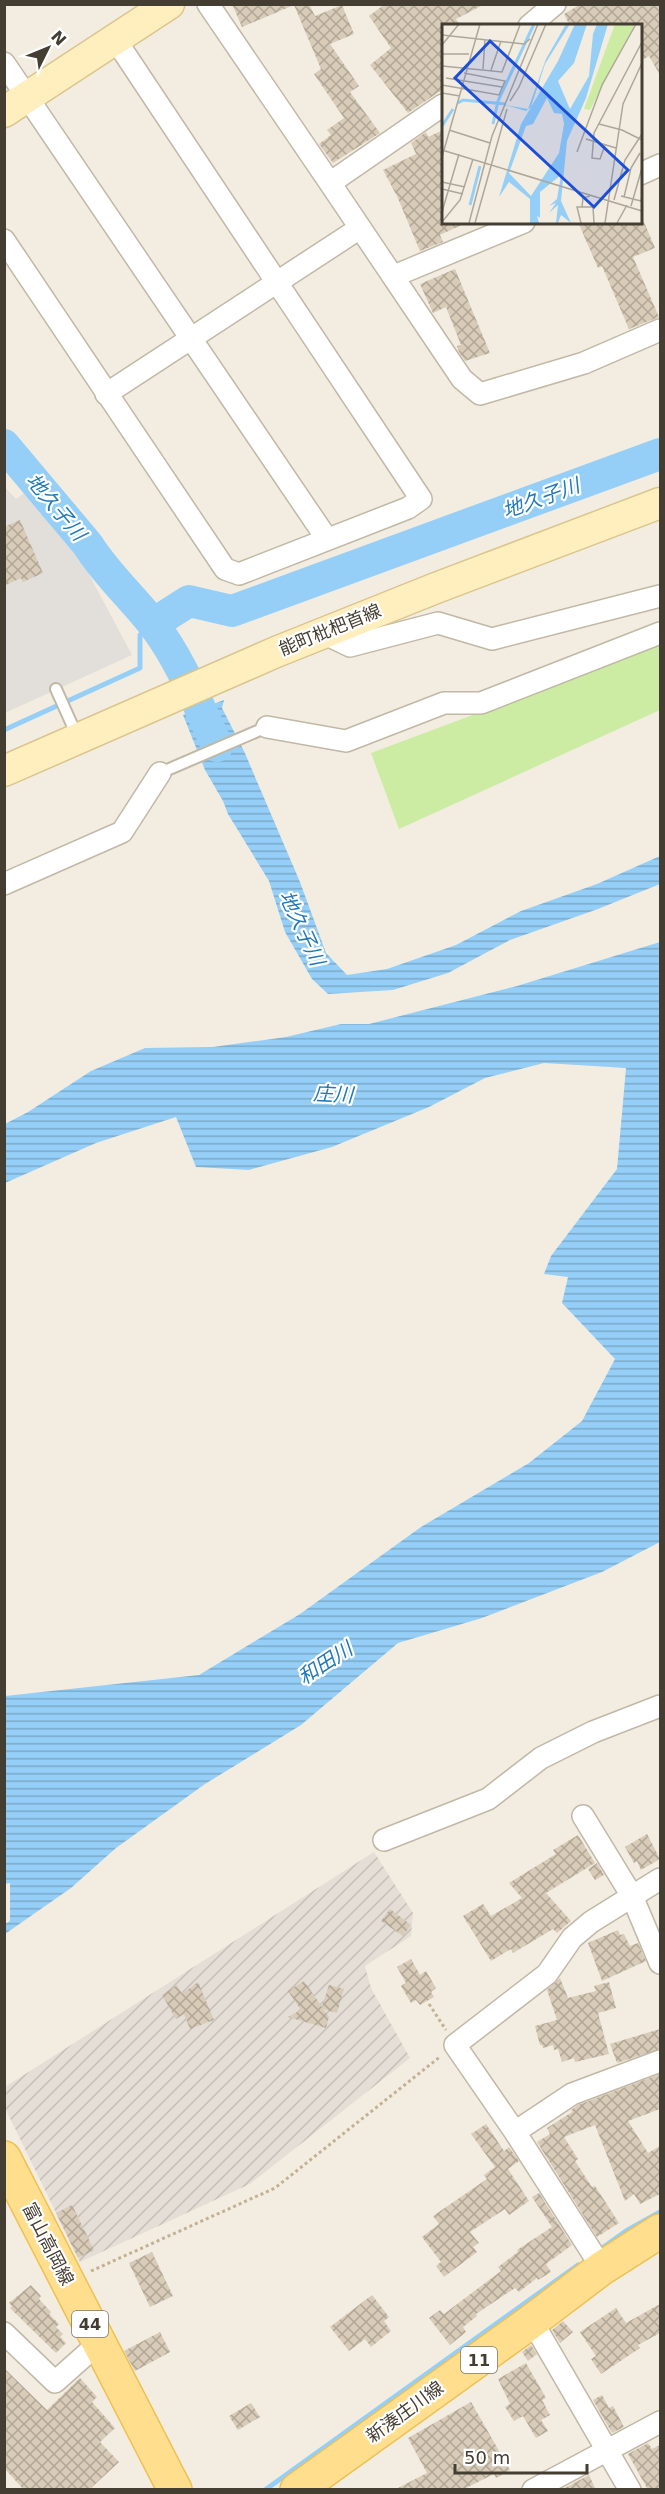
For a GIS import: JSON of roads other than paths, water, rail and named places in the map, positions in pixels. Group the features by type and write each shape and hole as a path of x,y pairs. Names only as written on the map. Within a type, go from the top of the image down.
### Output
{"main road":[{"path":"16,104 169,4"},
{"name":"能町枇杷首線","path":"4,771 75,732 131,716 322,633 660,503"},
{"name":"富山高岡線","path":"4,2158 175,2490"},
{"name":"新湊庄川線","path":"297,2490 602,2268 660,2231"}],"street":[{"path":"208,4 462,379 480,394 584,363 660,330"},
{"path":"531,24 555,4"},
{"path":"4,240 225,569 239,574 408,508 421,499 115,39"},
{"path":"4,63 16,104 191,337 327,539"},
{"path":"330,183 442,106"},
{"path":"641,173 660,165"},
{"path":"394,276 519,224"},
{"path":"106,394 360,228"},
{"path":"322,633 350,646 438,623 492,639 660,596"},
{"path":"267,728 346,741 444,703 481,703 660,633"},
{"path":"4,884 122,832 160,773"},
{"path":"384,1840 488,1799 541,1758 593,1732 660,1706"},
{"path":"583,1816 632,1896 660,1963"},
{"path":"602,2268 515,2132 455,2045 546,1974 572,1938 591,1922 660,1879"},
{"path":"515,2132 572,2094 660,2061"},
{"path":"532,2321 630,2490"},
{"path":"4,2333 56,2382 100,2342"},
{"path":"533,2490 660,2422"}],"lane":[{"path":"56,689 75,732"},
{"path":"160,773 267,728"}],"water":[{"path":"224,700 222,708 244,751 300,882 326,953 347,975 387,969 456,945 521,911 597,884 660,856 660,884 510,940 448,973 393,990 328,994 312,979 285,932 269,881 228,814 205,770 183,715"},
{"path":"660,942 660,1542 602,1572 482,1618 398,1643 301,1725 205,1784 116,1848 71,1888 5,1934 5,1924 10,1921 10,1883 4,1884 5,1696 199,1675 300,1614 421,1527 529,1463 582,1421 615,1359 562,1303 568,1277 544,1274 551,1256 617,1169 626,1068 544,1063 485,1078 429,1107 332,1147 249,1170 196,1167 176,1117 96,1143 5,1183 5,1124 28,1112 91,1071 145,1048 213,1047 286,1037 341,1024 369,1024 517,986"}],"waterway":[{"name":"地久子川","path":"4,445 163,638 188,683 217,746"},
{"name":"地久子川","path":"153,624 189,601 232,611 660,454"},
{"path":"4,730 140,668 140,635 153,624"},
{"path":"598,2251 626,2231 660,2212"},
{"path":"265,2490 578,2265"}],"water label":[{"name":"庄川","path":"333,1094"},
{"name":"和田川","path":"325,1663"}]}
